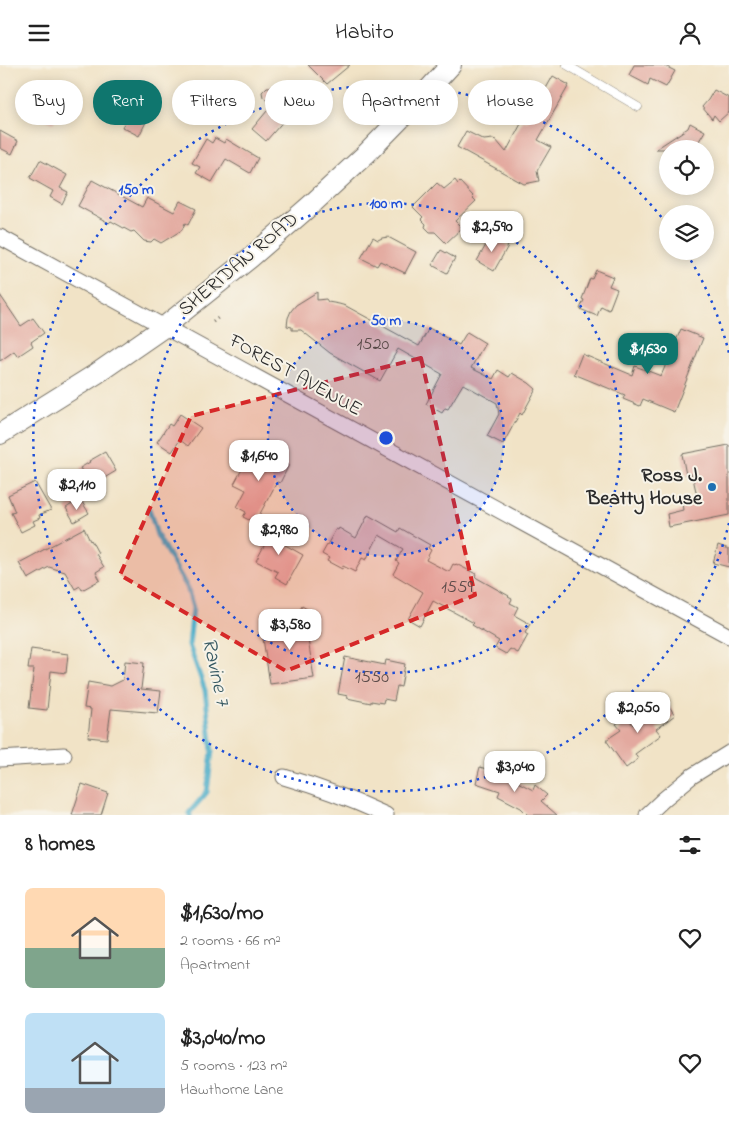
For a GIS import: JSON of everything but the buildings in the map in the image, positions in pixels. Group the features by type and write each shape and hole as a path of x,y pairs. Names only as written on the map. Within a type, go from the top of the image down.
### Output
{"street":[{"name":"SHERIDAN ROAD","path":"0,434 96,374 164,327 250,258 366,154 416,104 451,65"},
{"name":"FOREST AVENUE","path":"0,237 729,636"},
{"path":"647,815 692,776 729,753"},
{"path":"0,759 64,755"},
{"path":"284,777 365,805 386,815"}],"lane":[{"path":"567,65 638,107"}],"path":[{"path":"213,322 218,318"}],"highlighted area":[{"path":"421,358 475,595 286,671 120,575 191,416"}],"waterway":[{"name":"Ravine 7","path":"149,509 157,535 187,587 193,608 189,645 205,690 212,751 207,792 189,813 190,815"}],"place":[{"name":"Ross J. Beatty House","path":"712,487"}]}
